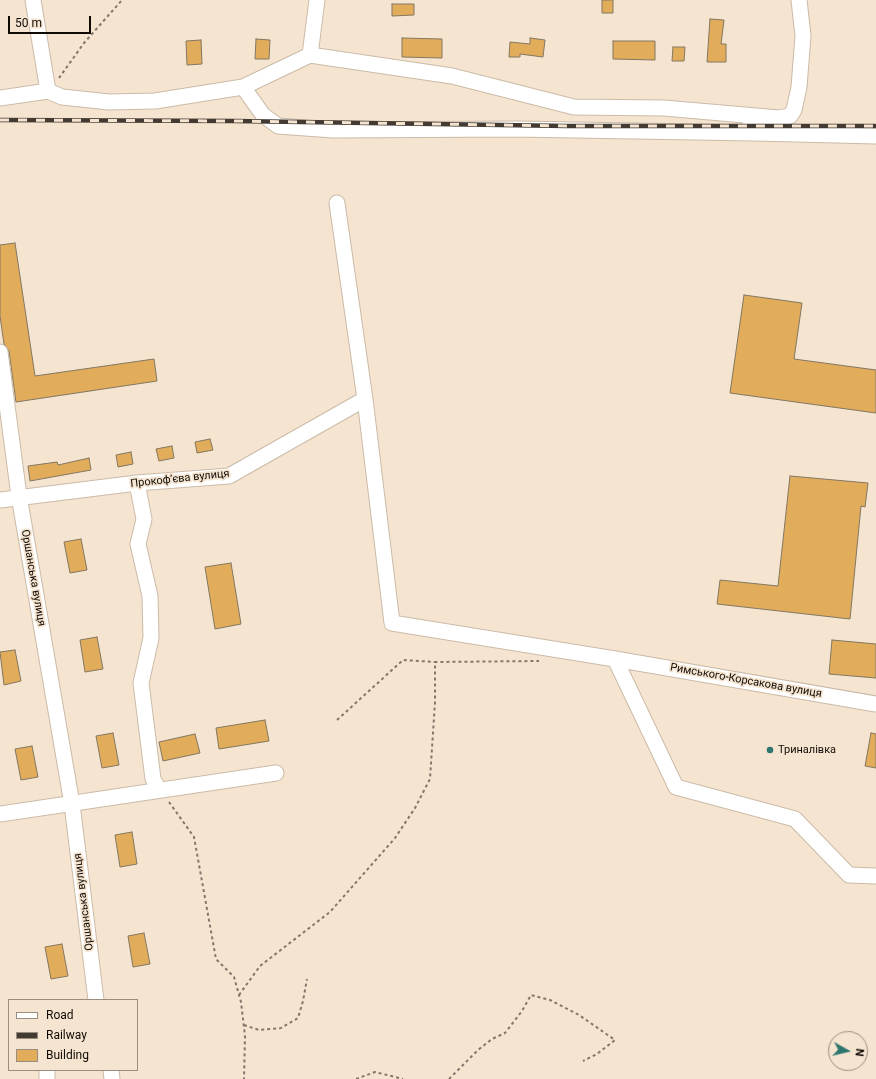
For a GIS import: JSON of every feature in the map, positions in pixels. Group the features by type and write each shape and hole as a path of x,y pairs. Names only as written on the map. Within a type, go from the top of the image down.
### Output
{"street":[{"path":"33,0 48,91"},
{"path":"310,55 317,0"},
{"path":"0,98 48,91 62,97 109,102 155,101 243,87 310,55 452,76 574,107 664,108 779,118 790,116 794,110 799,87 803,36 799,0"},
{"path":"243,87 263,115 278,126 333,130 516,129 876,136"},
{"path":"746,116 754,133"},
{"path":"337,203 365,399"},
{"name":"Оршанська вулиця","path":"0,352 19,496 72,804 96,999"},
{"name":"Прокоф’єва вулиця","path":"0,500 19,496 137,483 229,476 365,399"},
{"name":"Римського-Корсакова вулиця","path":"365,399 392,623 615,659 876,704"},
{"path":"137,483 144,519 138,544 150,596 151,638 141,683 154,779 159,790"},
{"path":"615,659 676,788 795,819 849,875 876,876"},
{"path":"0,814 276,773"}],"path":[{"path":"48,91 84,42 122,0"},
{"path":"337,720 403,660 435,662 546,660"},
{"path":"239,995 260,966 330,912 395,838 415,808 430,779 435,702 435,662"},
{"path":"159,790 174,808 194,837 216,959 234,976 239,995 244,1025 244,1079"},
{"path":"244,1025 259,1030 281,1028 298,1018 307,979"},
{"path":"449,1079 478,1050 505,1033 522,1012 531,995 556,1003 579,1015 615,1040 597,1054 583,1061"},
{"path":"356,1079 376,1072 403,1079"}],"building":[{"path":"602,0 613,0 613,13 602,13"},
{"path":"392,4 414,4 414,15 392,16"},
{"path":"710,19 724,20 721,44 726,44 726,62 707,62"},
{"path":"402,38 442,39 442,58 402,57"},
{"path":"530,38 545,40 543,57 520,54 520,57 509,57 510,42 530,44"},
{"path":"256,39 270,40 269,59 255,59"},
{"path":"201,40 202,64 187,65 186,41"},
{"path":"613,41 655,41 655,60 613,59"},
{"path":"673,47 685,47 684,61 672,61"},
{"path":"15,243 35,376 154,359 157,381 16,402 9,351 4,344 0,316 0,245"},
{"path":"744,295 802,303 794,359 876,370 876,413 730,393"},
{"path":"210,439 213,450 197,453 195,442"},
{"path":"172,446 174,458 159,461 156,449"},
{"path":"131,452 133,464 118,467 116,455"},
{"path":"89,458 91,470 30,481 28,466 57,462 58,465"},
{"path":"790,476 868,483 865,507 861,506 850,619 717,604 720,580 778,586"},
{"path":"81,539 87,570 70,573 64,542"},
{"path":"231,563 241,624 215,629 205,567"},
{"path":"97,637 103,669 85,672 80,640"},
{"path":"832,640 876,644 876,678 829,674"},
{"path":"15,650 21,681 4,685 0,652"},
{"path":"265,720 269,741 219,749 216,728"},
{"path":"113,733 119,765 102,768 96,736"},
{"path":"871,733 876,734 876,768 865,766"},
{"path":"195,734 200,753 163,761 159,742"},
{"path":"32,746 38,777 21,780 15,749"},
{"path":"132,832 137,864 120,867 115,835"},
{"path":"144,933 150,964 133,967 128,936"},
{"path":"62,944 68,976 51,979 45,947"}],"railway":[{"path":"0,120 235,121 567,126 876,126"}],"place":[{"name":"Триналівка","path":"770,750"}]}
